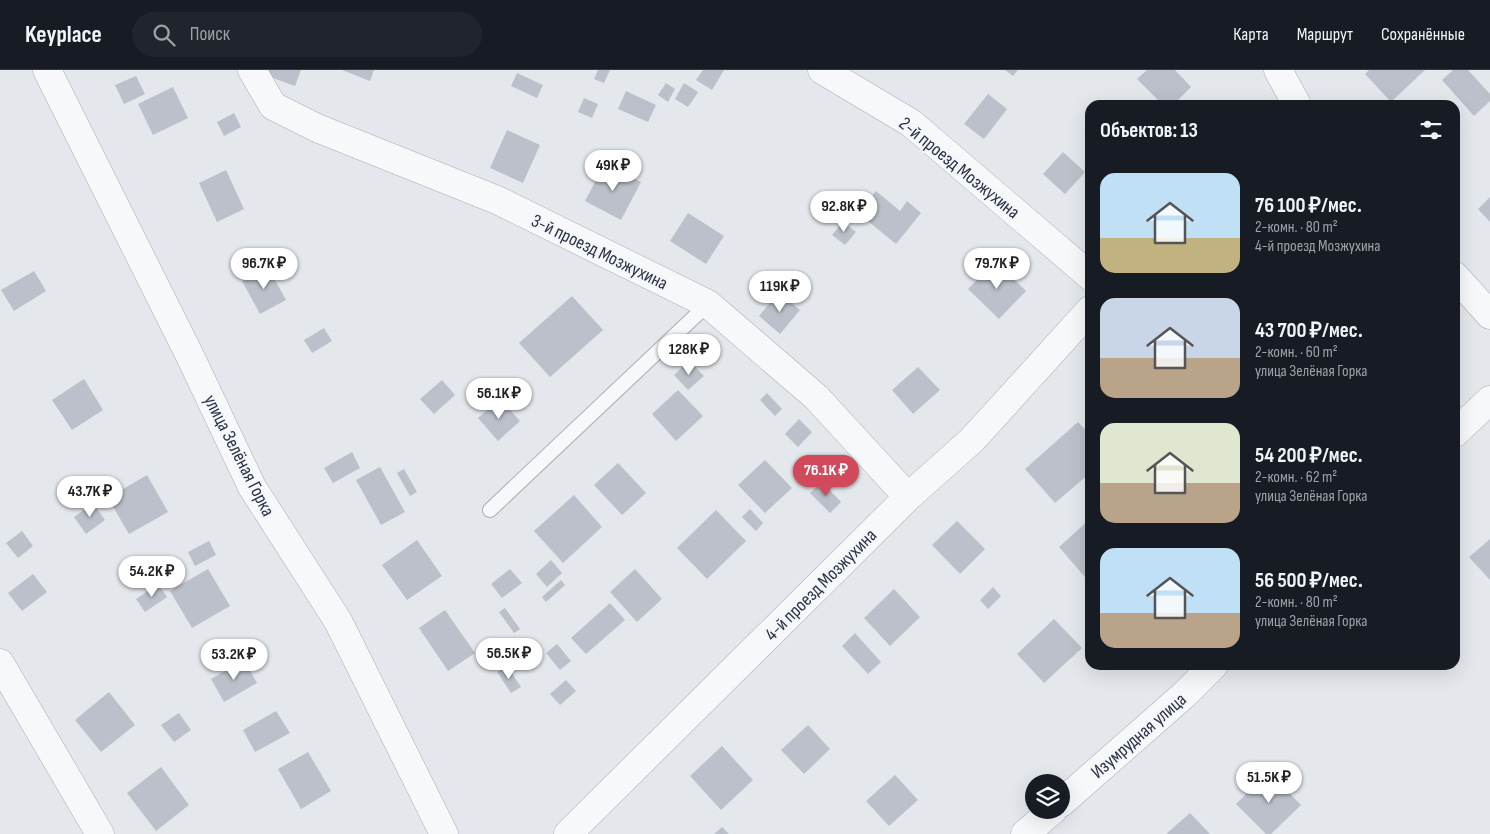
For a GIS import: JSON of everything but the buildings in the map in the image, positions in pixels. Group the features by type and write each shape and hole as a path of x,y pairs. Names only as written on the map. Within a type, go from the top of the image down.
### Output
{"street":[{"name":"улица Зелёная Горка","path":"47,70 190,356 252,487 338,621 444,834"},
{"name":"3-й проезд Мозжухина","path":"252,70 273,106 317,128 496,200 708,304 816,398 908,498"},
{"name":"2-й проезд Мозжухина","path":"822,70 911,123 1085,272"},
{"path":"1278,70 1294,100"},
{"path":"1460,282 1490,315"},
{"name":"4-й проезд Мозжухина","path":"568,834 908,498 972,440 1085,316"},
{"path":"1460,428 1490,400"},
{"path":"0,663 100,834"},
{"name":"Изумрудная улица","path":"1070,794 1185,694 1209,670"},
{"path":"1025,834 1042,819"}],"lane":[{"path":"490,510 708,304"}]}
